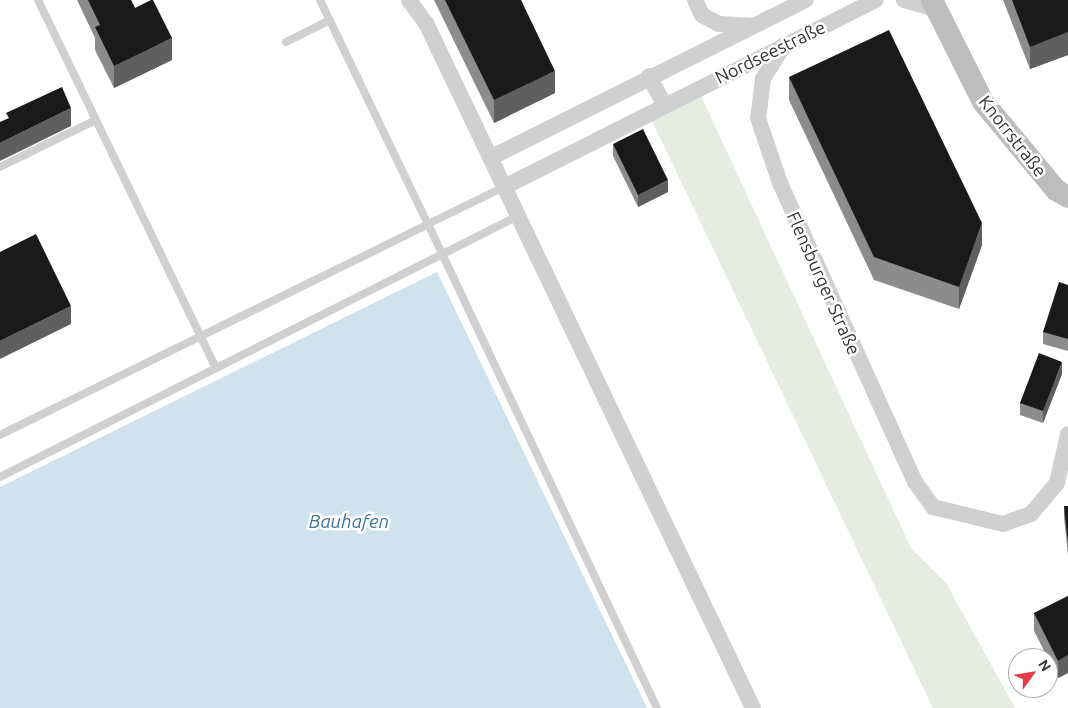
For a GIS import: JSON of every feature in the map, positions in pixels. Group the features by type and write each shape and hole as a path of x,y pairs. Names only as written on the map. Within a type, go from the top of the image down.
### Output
{"main road":[{"name":"Knorrstraße","path":"934,4 982,102 1062,193"}],"street":[{"path":"409,0 426,23 753,708"},
{"path":"695,0 702,15 719,24 754,26"},
{"name":"Nordseestraße","path":"490,158 630,85 806,0"},
{"name":"Nordseestraße","path":"504,186 664,104 876,0"},
{"path":"904,0 934,4"},
{"name":"Flensburger Straße","path":"784,46 763,79 758,118 784,192 915,482 934,507 1003,524 1031,514 1057,482 1068,434"},
{"path":"649,76 664,104"}],"lane":[{"path":"38,0 216,368"},
{"path":"320,0 657,708"},
{"path":"414,0 426,23"},
{"path":"286,42 330,20"},
{"path":"0,167 96,120"},
{"path":"0,435 504,186"},
{"path":"0,476 518,216"}],"shaded area":[{"path":"701,96 911,548 946,583 1015,708 933,708 652,121"}],"water":[{"name":"Bauhafen","path":"437,272 647,708 0,708 0,487"}],"building":[{"path":"88,0 131,0 135,8 153,0 172,38 114,66 95,27 100,25"},
{"path":"445,0 521,0 555,71 494,100"},
{"path":"1012,0 1068,0 1068,32 1030,47"},
{"path":"889,30 982,223 959,287 874,257 789,77"},
{"path":"62,87 71,108 0,143 0,122 9,118 6,113"},
{"path":"643,129 668,180 638,195 613,144"},
{"path":"36,234 71,306 0,341 0,252"},
{"path":"1059,282 1068,285 1068,339 1043,332"},
{"path":"1039,353 1062,362 1043,411 1020,403"},
{"path":"1064,506 1068,506 1068,543"},
{"path":"1068,596 1068,655 1058,661 1058,648 1052,648 1034,613"}]}
